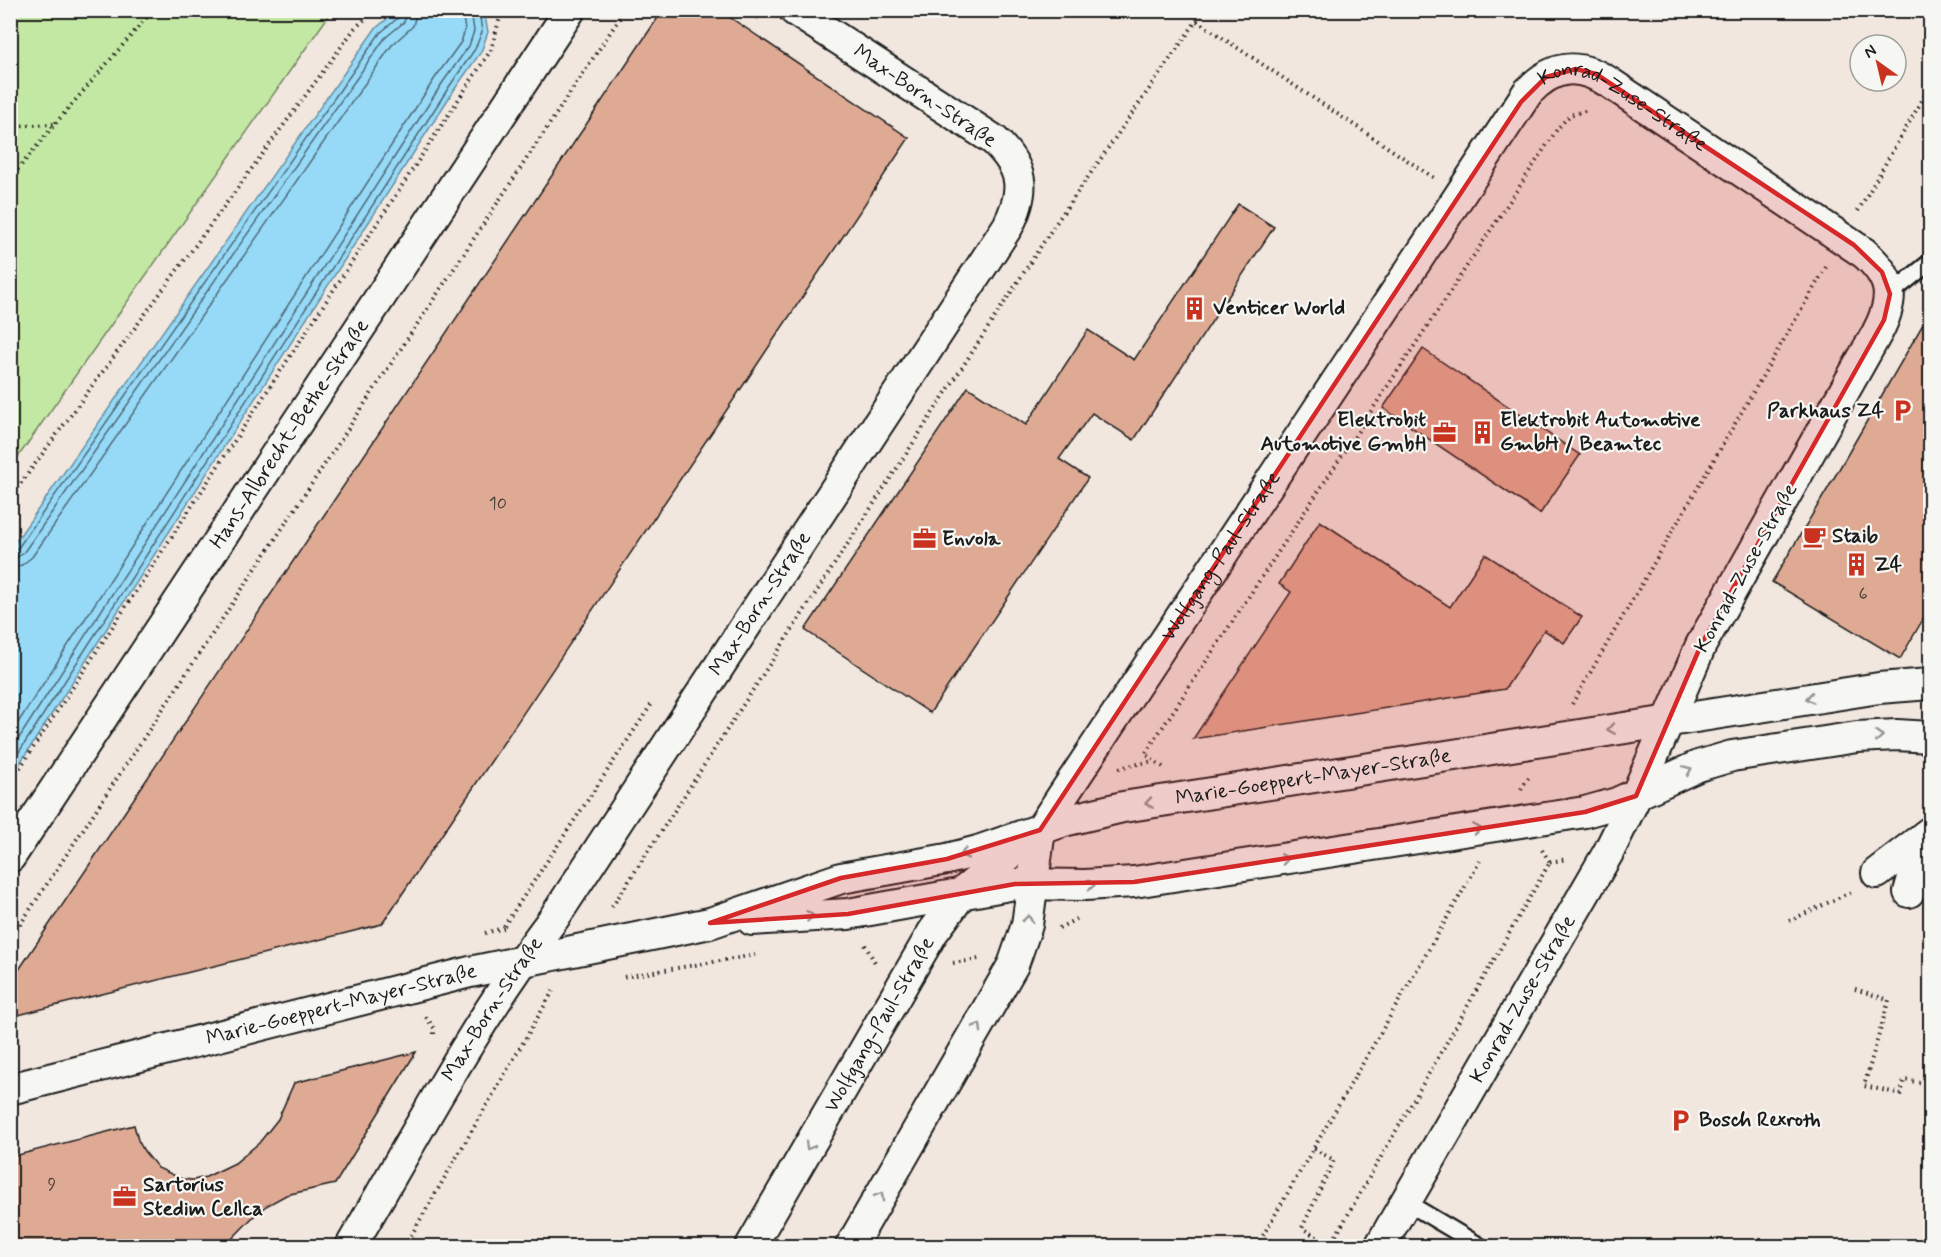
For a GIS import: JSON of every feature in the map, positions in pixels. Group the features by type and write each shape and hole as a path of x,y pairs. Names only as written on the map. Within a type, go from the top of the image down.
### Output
{"street":[{"name":"Hans-Albrecht-Bethe-Straße","path":"10,857 570,10"},
{"name":"Max-Born-Straße","path":"351,1246 487,1013 522,960 561,908 1002,235 1017,205 1020,185 1015,165 994,140 804,17"},
{"name":"Konrad-Zuse-Straße","path":"1380,1246 1608,853 1636,796 1712,625 1881,326 1890,294 1887,282 1875,262 1843,237 1610,83 1586,70 1555,72 1536,83 1521,102"},
{"name":"Wolfgang-Paul-Straße","path":"751,1246 938,924 963,892 1040,830 1521,102"},
{"name":"Marie-Goeppert-Mayer-Straße","path":"710,923 842,878 947,859 978,851 1075,818 1124,807 1879,688 1930,684"},
{"name":"Marie-Goeppert-Mayer-Straße","path":"10,1089 458,975 710,923 848,914 1015,884 1084,885 1134,882 1585,812 1636,796 1690,770 1732,756 1857,737 1897,735 1930,737"},
{"name":"Wolfgang-Paul-Straße","path":"851,1246 1007,978 1019,953 1027,925 1040,830"},
{"path":"1867,881 1928,834"},
{"path":"1909,892 1928,834"}],"lane":[{"path":"1890,294 1930,262"},
{"path":"1406,1202 1480,1246"}],"path":[{"path":"10,179 153,10"},
{"path":"10,498 355,28 375,10"},
{"path":"10,783 491,50 502,10"},
{"path":"10,940 625,10"},
{"path":"612,907 1054,226 1204,10"},
{"path":"1197,21 1460,194"},
{"path":"1843,237 1928,90"},
{"path":"1145,754 1558,128 1570,115 1592,110"},
{"path":"10,126 55,124"},
{"path":"1314,1149 1334,1160 1302,1228 1330,1246 1550,862"},
{"path":"1789,921 1867,881"},
{"path":"912,968 1019,953"},
{"path":"1855,989 1889,1000 1864,1086 1901,1094 1905,1080 1930,1084"},
{"path":"405,1246 553,991"}],"highlighted area":[{"path":"1576,69 1596,74 1854,245 1882,272 1890,294 1884,320 1701,645 1636,796 1585,812 1134,882 1015,884 848,914 710,923 841,878 947,859 1040,830 1521,102 1546,77"}],"green space":[{"path":"10,11 332,11 11,467"}],"water":[{"path":"398,10 484,11 488,32 481,52 454,90 11,777 11,548 375,29"}],"building":[{"path":"663,10 719,10 909,138 382,924 10,1017 10,983"},
{"path":"1238,204 1274,227 1134,440 1092,413 1059,459 1088,478 930,713 805,630 968,387 1026,425 1088,330 1134,360"},
{"path":"1930,312 1930,607 1900,659 1772,582"},
{"name":"Elektrobit Automotive GmbH / Beamtec","path":"1423,349 1580,455 1540,514 1383,408"},
{"path":"1320,521 1450,607 1485,554 1582,617 1564,643 1544,630 1505,689 1193,739 1291,592 1279,584"},
{"path":"416,1052 335,1184 286,1195 266,1206 225,1246 10,1246 10,1157 134,1125 144,1151 158,1168 182,1179 193,1180 206,1177 235,1163 259,1143 278,1119 294,1083"}],"place":[{"name":"Venticer World","path":"1195,308"},
{"name":"Parkhaus Z4","path":"1902,411"},
{"name":"Elektrobit Automotive GmbH","path":"1444,432"},
{"name":"Elektrobit Automotive GmbH / Beamtec","path":"1482,432"},
{"name":"Staib","path":"1814,536"},
{"name":"Envola","path":"924,539"},
{"name":"Z4","path":"1856,565"},
{"name":"Bosch Rexroth","path":"1681,1120"},
{"name":"Sartorius Stedim Cellca","path":"125,1197"}]}
